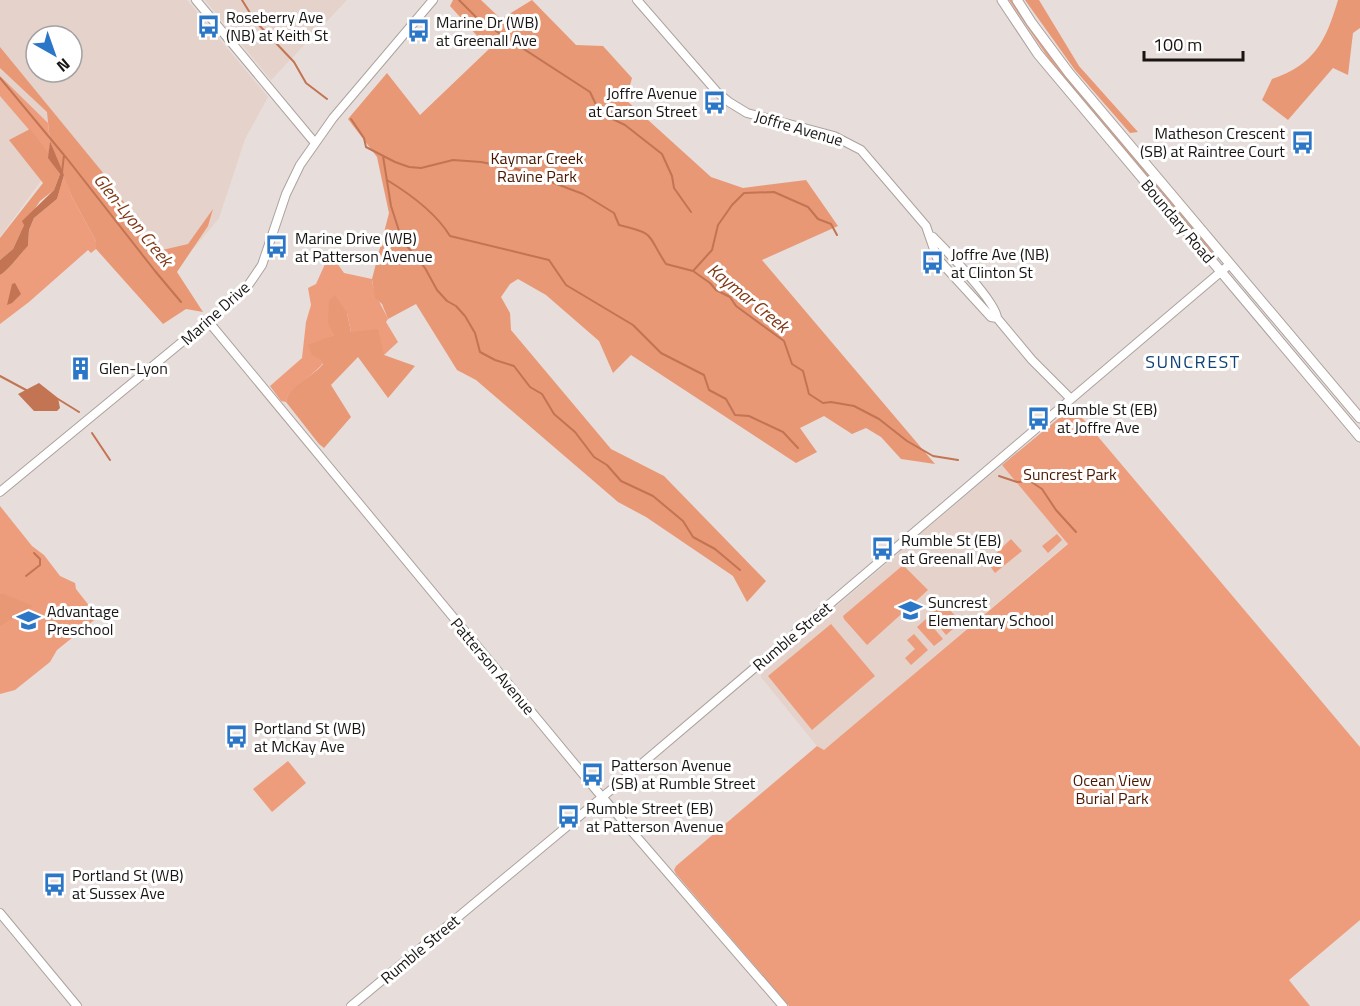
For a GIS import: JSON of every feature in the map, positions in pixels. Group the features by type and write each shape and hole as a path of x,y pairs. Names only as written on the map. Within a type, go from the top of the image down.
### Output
{"main road":[{"name":"Boundary Road","path":"1002,0 1038,54 1360,437"},
{"name":"Boundary Road","path":"1017,0 1069,73 1360,418"}],"street":[{"path":"196,0 315,143"},
{"name":"Marine Drive","path":"0,492 237,297 259,271 286,194 300,165 347,101 433,0"},
{"name":"Joffre Avenue","path":"637,0 717,92 729,102 752,115 834,136 861,150 926,226 931,235 937,258 980,306 991,317 997,318 1032,360 1071,399"},
{"name":"Rumble Street","path":"351,1006 602,797 1230,264"},
{"name":"Patterson Avenue","path":"208,321 602,797 783,1006"},
{"path":"0,913 77,1006"}],"shaded area":[{"path":"0,0 187,0 268,97 245,139 219,218 195,247 165,273 68,160 40,182 0,237"},
{"path":"205,0 347,0 271,80"},
{"path":"50,141 64,175 57,199 34,218 29,230 28,246 0,275 0,260 13,249 24,225 22,221 54,190 60,174 48,158"},
{"path":"15,283 21,294 7,305 12,284"},
{"path":"39,383 58,398 60,408 57,411 34,411 18,394"},
{"name":"Suncrest Elementary School","path":"1002,465 1068,543 824,750 817,746 761,677 761,670 897,555 900,549"}],"green space":[{"name":"Kaymar Creek Ravine Park","path":"453,0 481,0 501,19 532,0 576,45 603,46 632,78 626,100 711,177 743,188 806,180 838,226 762,260 935,464 901,459 881,437 866,428 852,434 824,416 800,428 817,452 796,463 631,355 613,373 599,341 546,295 518,279 510,284 501,297 510,313 511,330 611,449 664,476 766,581 747,602 733,576 646,517 618,502 476,380 457,370 416,304 388,319 382,304 375,298 372,279 389,213 377,157 348,119 387,73 420,115 489,49 450,6"},
{"path":"1009,0 1013,0 1219,256 1216,258 1055,68"},
{"path":"1025,0 1039,0 1079,66 1138,132 1130,133 1075,70"},
{"path":"1338,0 1360,0 1360,28 1353,33 1348,75 1333,68 1288,120 1262,100 1272,79 1298,67 1316,50 1329,28"},
{"path":"0,47 24,76 24,84 30,84 104,174 158,251 188,244 213,209 208,226 177,272 203,312 186,309 163,324 96,249 96,241 72,197 50,141 47,112 0,68"},
{"path":"0,76 48,123 49,153 0,96"},
{"path":"30,129 49,153 49,158 60,174 54,190 40,201 24,225 13,249 0,260 0,238 43,183 9,140"},
{"path":"64,175 72,197 96,241 96,249 91,253 88,250 29,302 0,324 0,275 28,246 29,230 34,218 57,199"},
{"path":"337,263 344,273 372,279 376,295 388,319 386,322 398,342 384,355 351,332 347,313 335,335 324,342 321,355 323,363 291,391 286,402 281,401 270,386 302,358 306,322 311,305 308,288 316,284 325,264"},
{"path":"335,295 347,313 351,332 378,329 384,355 415,366 388,398 358,357 331,385 351,417 324,448 286,402 291,391 323,364 321,360 312,355 308,345 334,335 328,323 329,300"},
{"name":"Ocean View Burial Park","path":"1070,409 1073,409 1084,420 1360,747 1360,920 1289,980 1310,1006 789,1006 674,870 817,746 824,750 1068,544 1002,465"},
{"path":"0,506 60,576 75,583 76,589 98,617 57,650 50,662 15,690 0,694"},
{"path":"1057,534 1062,540 1048,553 1042,546"},
{"path":"1011,539 1022,551 995,573 987,562"},
{"path":"902,566 928,590 867,645 843,616"},
{"path":"0,594 4,594 33,606 0,626"},
{"path":"941,605 946,611 949,609 961,622 946,635 930,615"},
{"path":"926,619 943,639 934,646 917,627"},
{"path":"831,624 875,676 812,730 768,676"},
{"path":"914,634 928,650 911,665 905,658 915,649 907,640"},
{"path":"288,761 306,783 272,812 253,789"}],"waterway":[{"name":"Kaymar Creek","path":"242,0 255,21 294,62 306,83 327,99"},
{"path":"459,0 479,20 590,92 600,113 625,125 662,154 672,176 674,188 691,212"},
{"name":"Glen-Lyon Creek","path":"0,78 64,155 62,172"},
{"name":"Kaymar Creek","path":"351,119 364,138 366,147 409,167 421,168 453,160 481,162 517,169 583,194 614,213 619,225 645,233 666,264 693,271 716,290 730,297 736,306 784,341 792,364 803,371 809,394 823,403 854,406 879,419 907,441 933,456 958,460"},
{"name":"Glen-Lyon Creek","path":"65,156 181,302"},
{"path":"383,156 391,206 402,240 425,268 437,290 465,316 475,333 480,352 514,366 530,387 542,394 554,414 575,432 594,457 607,465 621,481 653,496 683,521 693,537 715,549 740,570"},
{"path":"387,180 422,205 450,236 549,260 566,285 633,325 661,353 704,375 709,390 726,399 735,415 749,416 783,432 798,448"},
{"path":"693,271 712,250 718,225 744,193 774,192 808,207 818,219 831,224 837,235"},
{"name":"Glen-Lyon Creek","path":"0,376 26,390"},
{"name":"Glen-Lyon Creek","path":"58,399 79,412"},
{"name":"Glen-Lyon Creek","path":"92,433 110,460"},
{"name":"Kaymar Creek","path":"999,476 1017,482 1030,481 1042,489 1056,510 1076,532"},
{"path":"26,576 40,565 40,559 34,553"}],"place":[{"name":"Roseberry Ave (NB) at Keith St","path":"208,26"},
{"name":"Marine Dr (WB) at Greenall Ave","path":"418,31"},
{"name":"Joffre Avenue at Carson Street","path":"715,102"},
{"name":"Matheson Crescent (SB) at Raintree Court","path":"1303,142"},
{"name":"Marine Drive (WB) at Patterson Avenue","path":"277,247"},
{"name":"Joffre Ave (NB) at Clinton St","path":"933,263"},
{"name":"Glen-Lyon","path":"81,368"},
{"name":"Rumble St (EB) at Joffre Ave","path":"1039,418"},
{"name":"Rumble St (EB) at Greenall Ave","path":"883,549"},
{"name":"Suncrest Elementary School","path":"910,611"},
{"name":"Advantage Preschool","path":"29,620"},
{"name":"Portland St (WB) at McKay Ave","path":"236,737"},
{"name":"Patterson Avenue (SB) at Rumble Street","path":"593,774"},
{"name":"Rumble Street (EB) at Patterson Avenue","path":"568,817"},
{"name":"Portland St (WB) at Sussex Ave","path":"54,884"}],"district":[{"name":"SUNCREST","path":"1193,362"}],"park label":[{"name":"Suncrest Park","path":"1070,474"}]}
